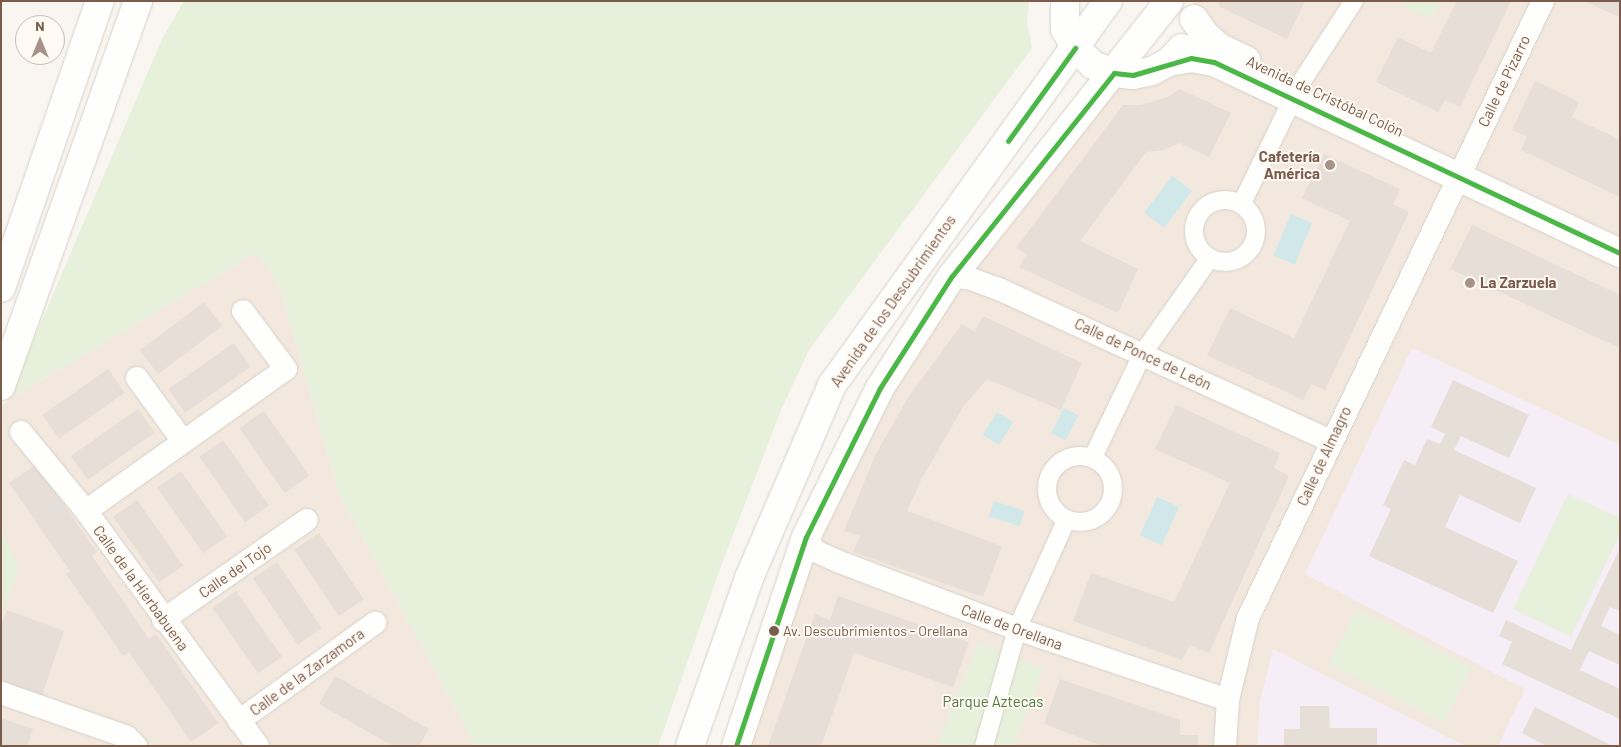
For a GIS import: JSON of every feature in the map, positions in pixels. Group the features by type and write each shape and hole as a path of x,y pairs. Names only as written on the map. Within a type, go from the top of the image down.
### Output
{"street":[{"path":"1,288 100,1"},
{"path":"1,386 138,1"},
{"path":"1064,1 1066,29 1075,48 1094,64 1114,74 1133,75 1152,71 1169,62 1189,36 1193,10"},
{"name":"Avenida de los Descubrimientos","path":"690,746 749,578 832,386 1108,1"},
{"path":"736,746 806,537 876,396 952,276 1114,74 1169,1"},
{"path":"1242,203 1297,92 1354,1"},
{"name":"Calle de Pizarro","path":"1462,169 1543,1"},
{"name":"Avenida de Cristóbal Colón","path":"1193,10 1205,35 1220,48 1297,92 1462,169 1620,233"},
{"name":"Avenida de Cristóbal Colón","path":"1169,62 1191,58 1214,62 1297,92"},
{"name":"Avenida de Cristóbal Colón","path":"1462,169 1620,253"},
{"name":"Calle de Almagro","path":"1226,746 1228,700 1248,618 1462,169"},
{"path":"1217,199 1242,203 1256,222 1253,247 1233,262 1209,259 1194,240 1197,214 1217,199"},
{"path":"1094,457 1142,353 1209,259"},
{"name":"Calle de Ponce de León","path":"952,276 971,279 1001,290 1331,441"},
{"path":"86,512 286,369 243,311"},
{"path":"137,378 183,442"},
{"name":"Calle de la Hierbabuena","path":"21,432 86,512 163,620 258,746"},
{"path":"1067,457 1094,457 1112,477 1112,502 1094,520 1066,521 1048,504 1047,476 1067,457"},
{"name":"Calle del Tojo","path":"163,620 306,520"},
{"path":"984,746 1017,629 1066,521"},
{"name":"Calle de Orellana","path":"806,537 815,551 837,561 1017,629 1228,700"},
{"name":"Calle de la Zarzamora","path":"238,721 375,623"},
{"path":"1,694 127,737 136,746"}],"shaded area":[{"path":"1193,1 1620,1 1620,746 736,746 871,404 1114,74 1133,75 1189,37 1194,19"},
{"path":"257,252 279,284 339,494 476,746 1,746 1,407 8,400"},
{"path":"1412,348 1620,445 1620,746 1498,746 1525,689 1305,574"},
{"path":"1273,649 1465,746 1257,746 1260,703"}],"green space":[{"path":"184,1 1029,1 1027,22 1032,48 809,350 781,410 721,566 658,746 476,746 339,494 279,284 257,252 8,400 162,39"},
{"path":"1403,1 1440,1 1432,19 1401,5"},
{"path":"1568,494 1620,518 1620,534 1571,637 1513,609"},
{"path":"1,527 19,570 1,614"},
{"path":"1357,609 1472,668 1444,723 1329,664"},
{"name":"Parque Aztecas","path":"978,643 1044,669 1014,746 937,746"}],"water":[{"path":"1172,176 1192,191 1164,228 1144,213"},
{"path":"1291,214 1312,223 1295,264 1273,255"},
{"path":"1064,408 1078,415 1066,440 1051,433"},
{"path":"997,412 1013,422 999,445 983,435"},
{"path":"1157,497 1179,507 1162,545 1140,535"},
{"path":"994,501 1024,511 1019,526 989,516"}],"building":[{"path":"1218,1 1305,1 1287,39 1220,7"},
{"path":"1457,1 1511,1 1460,107 1445,100 1438,112 1376,82 1398,37 1431,53"},
{"path":"1584,1 1620,1 1620,15 1619,17"},
{"path":"1535,81 1579,102 1572,117 1620,140 1620,197 1521,150 1527,137 1512,130"},
{"path":"1180,89 1231,113 1209,157 1179,143 1164,150 1146,152 1080,241 1138,269 1118,313 1019,267 1027,254 1016,248 1123,105 1141,105 1168,97"},
{"path":"1324,154 1400,189 1393,204 1409,212 1325,390 1311,384 1303,400 1207,355 1230,308 1294,338 1350,221 1302,198"},
{"path":"1472,225 1620,295 1620,348 1450,269"},
{"path":"204,302 222,326 158,374 140,350"},
{"path":"983,316 1082,363 1061,410 987,379 963,407 922,478 907,511 1002,546 983,597 853,552 860,536 844,531 876,454 907,399 962,324 975,332"},
{"path":"234,343 251,367 185,413 168,389"},
{"path":"108,369 125,393 59,439 42,415"},
{"path":"1453,380 1529,415 1509,458 1461,436 1454,450 1536,488 1520,523 1460,495 1445,527 1518,561 1493,613 1369,556 1391,509 1383,505 1404,460 1415,465 1427,439 1440,444 1445,434 1431,427"},
{"path":"1176,405 1280,453 1274,468 1289,476 1209,653 1190,645 1182,660 1073,621 1091,573 1174,602 1230,483 1155,449"},
{"path":"138,409 155,433 87,480 71,456"},
{"path":"264,411 309,476 285,493 239,428"},
{"path":"223,440 269,506 245,522 199,457"},
{"path":"36,465 97,552 92,556 149,639 156,634 218,723 191,742 129,652 123,656 66,574 70,571 9,483"},
{"path":"181,471 227,537 203,553 157,488"},
{"path":"137,500 183,566 159,582 113,517"},
{"path":"319,533 364,599 339,616 294,550"},
{"path":"1620,548 1620,611 1610,607 1601,626 1620,635 1620,665 1589,651 1580,670 1620,689 1620,719 1502,664 1512,642 1499,636 1506,620 1571,650"},
{"path":"277,562 322,628 298,645 253,578"},
{"path":"236,591 282,657 258,673 212,608"},
{"path":"838,596 969,642 953,687 854,653 821,746 768,746 815,614 830,620"},
{"path":"7,610 64,631 42,695 1,680 1,624"},
{"path":"335,676 429,729 419,746 393,746 319,704"},
{"path":"1060,679 1180,720 1180,735 1198,735 1198,746 1102,746 1044,724"},
{"path":"1300,706 1329,706 1330,728 1377,728 1377,746 1284,746 1284,729 1300,729"},
{"path":"1535,707 1613,746 1546,746 1522,733"},
{"path":"1,718 33,729 27,746 1,746"}],"transit line":[{"path":"1008,141 1075,48"},
{"path":"736,746 806,537 880,388 952,276 1114,73 1133,75 1191,58 1214,62 1620,253"}],"place":[{"name":"Cafetería América","path":"1330,165"},
{"name":"La Zarzuela","path":"1470,283"},
{"name":"Av. Descubrimientos - Orellana","path":"774,631"}]}
